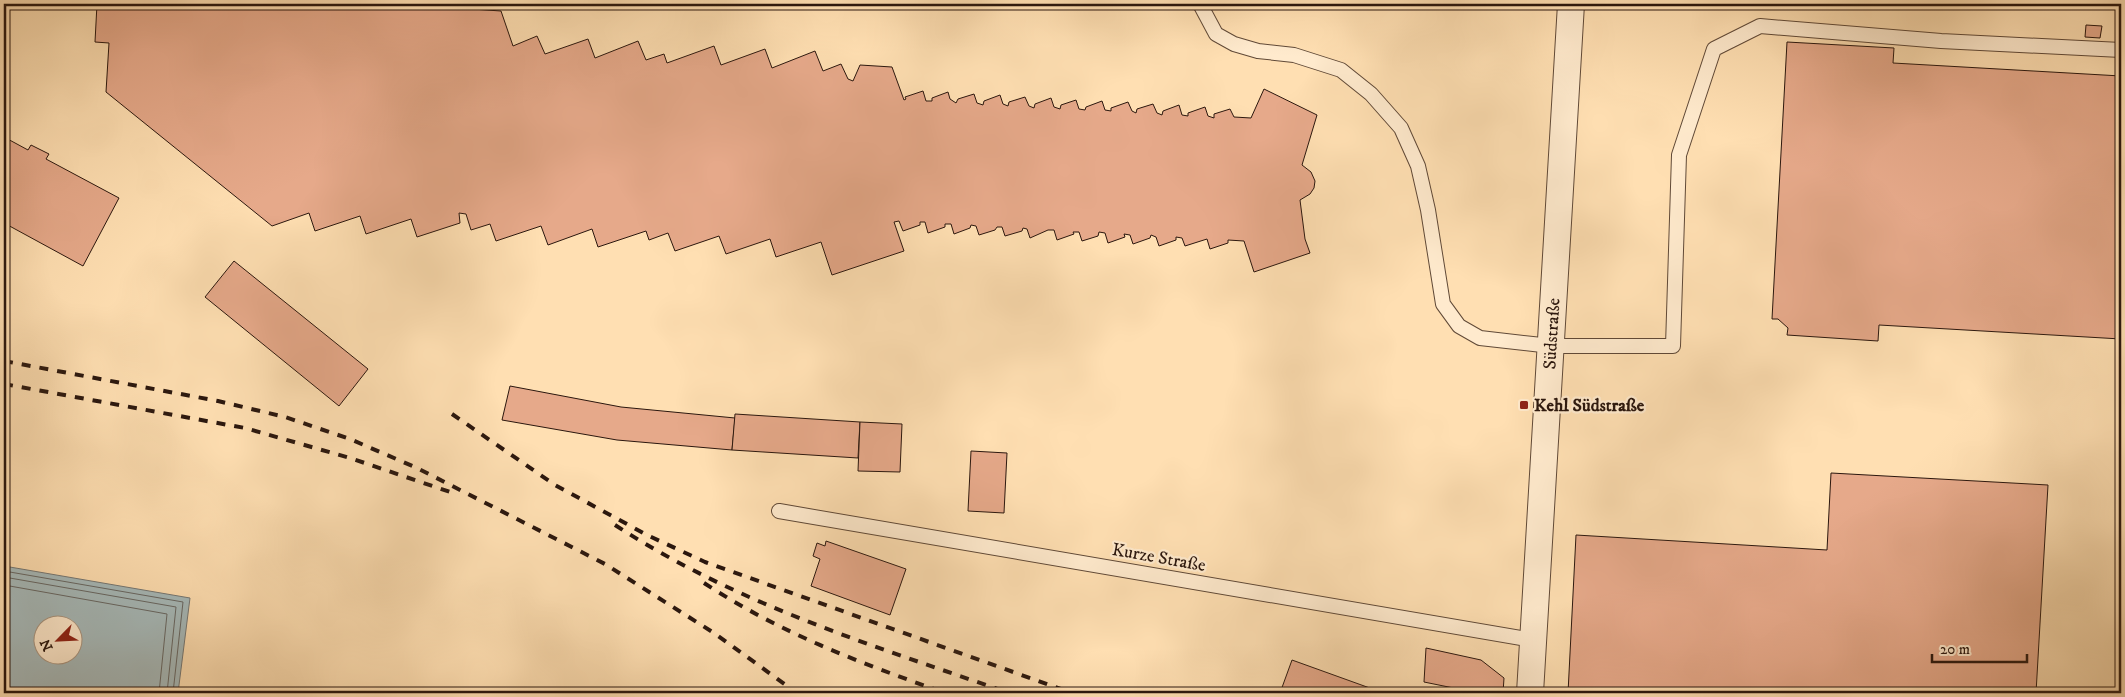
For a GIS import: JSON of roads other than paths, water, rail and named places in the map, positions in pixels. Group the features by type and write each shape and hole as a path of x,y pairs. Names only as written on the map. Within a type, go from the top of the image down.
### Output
{"street":[{"name":"Südstraße","path":"1530,693 1571,4"}],"lane":[{"path":"1200,4 1216,34 1234,44 1258,51 1294,55 1341,70 1371,94 1401,128 1418,166 1428,210 1443,304 1460,326 1480,338 1551,346 1673,346 1679,155 1714,50 1760,26 1941,41 2121,50"},
{"name":"Kurze Straße","path":"779,511 1533,640"}],"water":[{"path":"4,566 190,598 178,693 4,693"}],"railway":[{"path":"4,361 218,401 285,417 350,439 417,468 605,564 714,633 790,688"},
{"path":"4,384 245,428 350,458 456,494"},
{"path":"452,414 555,485 647,535 705,562 1072,693"},
{"path":"615,525 709,578 758,601 857,640 1009,693"},
{"path":"704,583 762,617 821,646 945,693"}],"place":[{"name":"Kehl Südstraße","path":"1524,405"}]}
